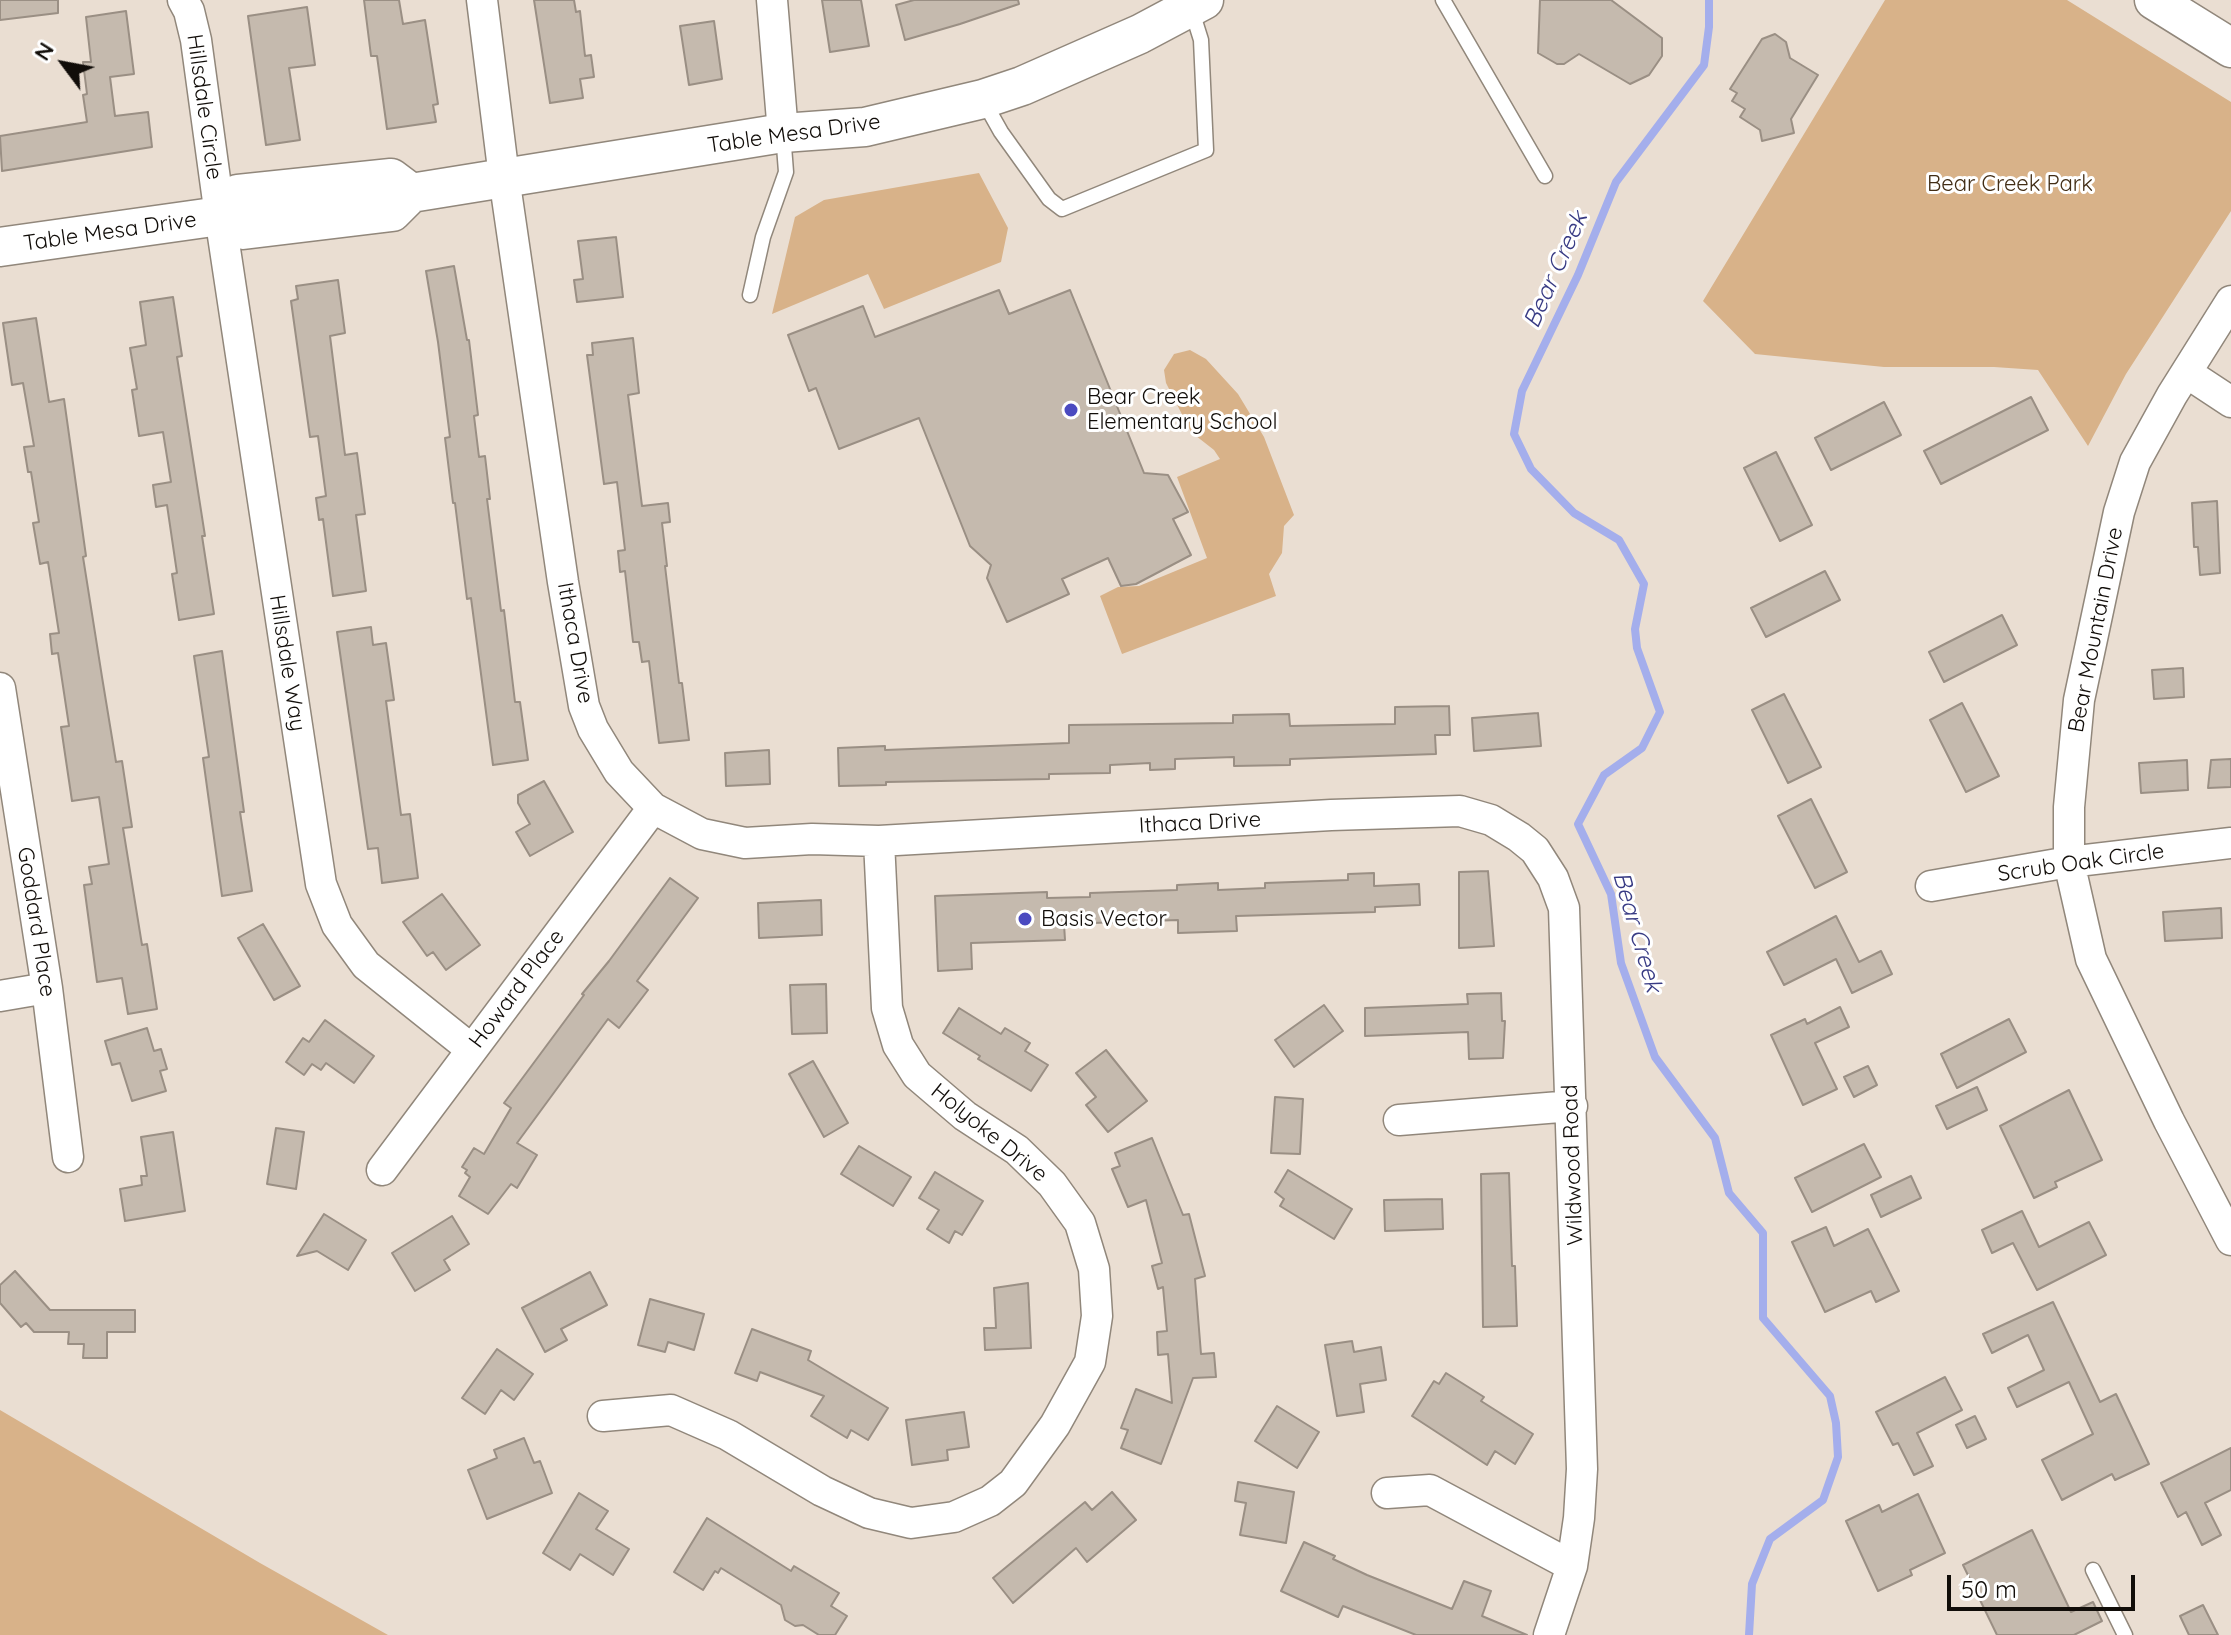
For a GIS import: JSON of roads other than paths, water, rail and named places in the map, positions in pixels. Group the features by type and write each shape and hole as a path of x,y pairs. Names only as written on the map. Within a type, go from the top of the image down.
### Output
{"street":[{"name":"Hillsdale Circle","path":"183,0 196,40 220,216"},
{"name":"Ithaca Drive","path":"482,0 504,177 584,706 593,729 619,772 653,808 702,834 745,843 812,839 879,841 1394,813"},
{"path":"772,0 783,133"},
{"path":"2154,0 2231,48"},
{"name":"Table Mesa Drive","path":"0,247 220,216 243,230 392,212 411,193 783,133 865,127 983,99 1022,86 1140,34 1197,4"},
{"name":"Hillsdale Way","path":"220,216 321,884 337,925 366,965 471,1049"},
{"name":"Bear Mountain Drive","path":"2231,301 2172,395 2135,462 2119,512 2079,700 2069,807 2069,862 2091,959 2169,1121 2231,1240"},
{"path":"2187,373 2231,402"},
{"name":"Goddard Place","path":"0,688 47,988 68,1157"},
{"name":"Howard Place","path":"382,1170 653,808"},
{"name":"Wildwood Road","path":"1394,813 1460,811 1491,820 1535,850 1553,878 1564,908 1582,1469 1572,1566 1549,1635"},
{"name":"Holyoke Drive","path":"603,1416 671,1410 728,1435 822,1491 869,1513 911,1523 954,1517 990,1501 1013,1483 1055,1425 1090,1362 1097,1316 1094,1269 1080,1223 1052,1184 1017,1150 965,1116 917,1075 898,1045 887,1008 879,841"},
{"name":"Scrub Oak Circle","path":"1931,886 2069,862 2231,843"},
{"path":"0,996 47,988"},
{"path":"1399,1120 1572,1106"},
{"path":"1387,1493 1430,1490 1572,1566"}],"lane":[{"path":"1443,0 1545,176"},
{"path":"983,99 1001,132 1049,199 1062,209 1206,150 1197,4"},
{"path":"750,295 763,237 786,172 783,133"},
{"path":"2093,1570 2125,1635"}],"waterway":[{"name":"Bear Creek","path":"1709,0 1704,65 1616,182 1578,275 1522,391 1514,434 1531,469 1574,513 1619,540 1644,584 1635,629 1637,648 1660,712 1642,748 1604,775 1578,824 1611,894 1621,963 1655,1057 1715,1138 1729,1193 1763,1233 1763,1318 1830,1396 1836,1423 1838,1457 1823,1500 1770,1539 1752,1584 1749,1635"}],"place":[{"name":"Bear Creek Elementary School","path":"1071,410"},
{"name":"Basis Vector","path":"1025,919"}],"park label":[{"name":"Bear Creek Park","path":"2010,184"}]}
